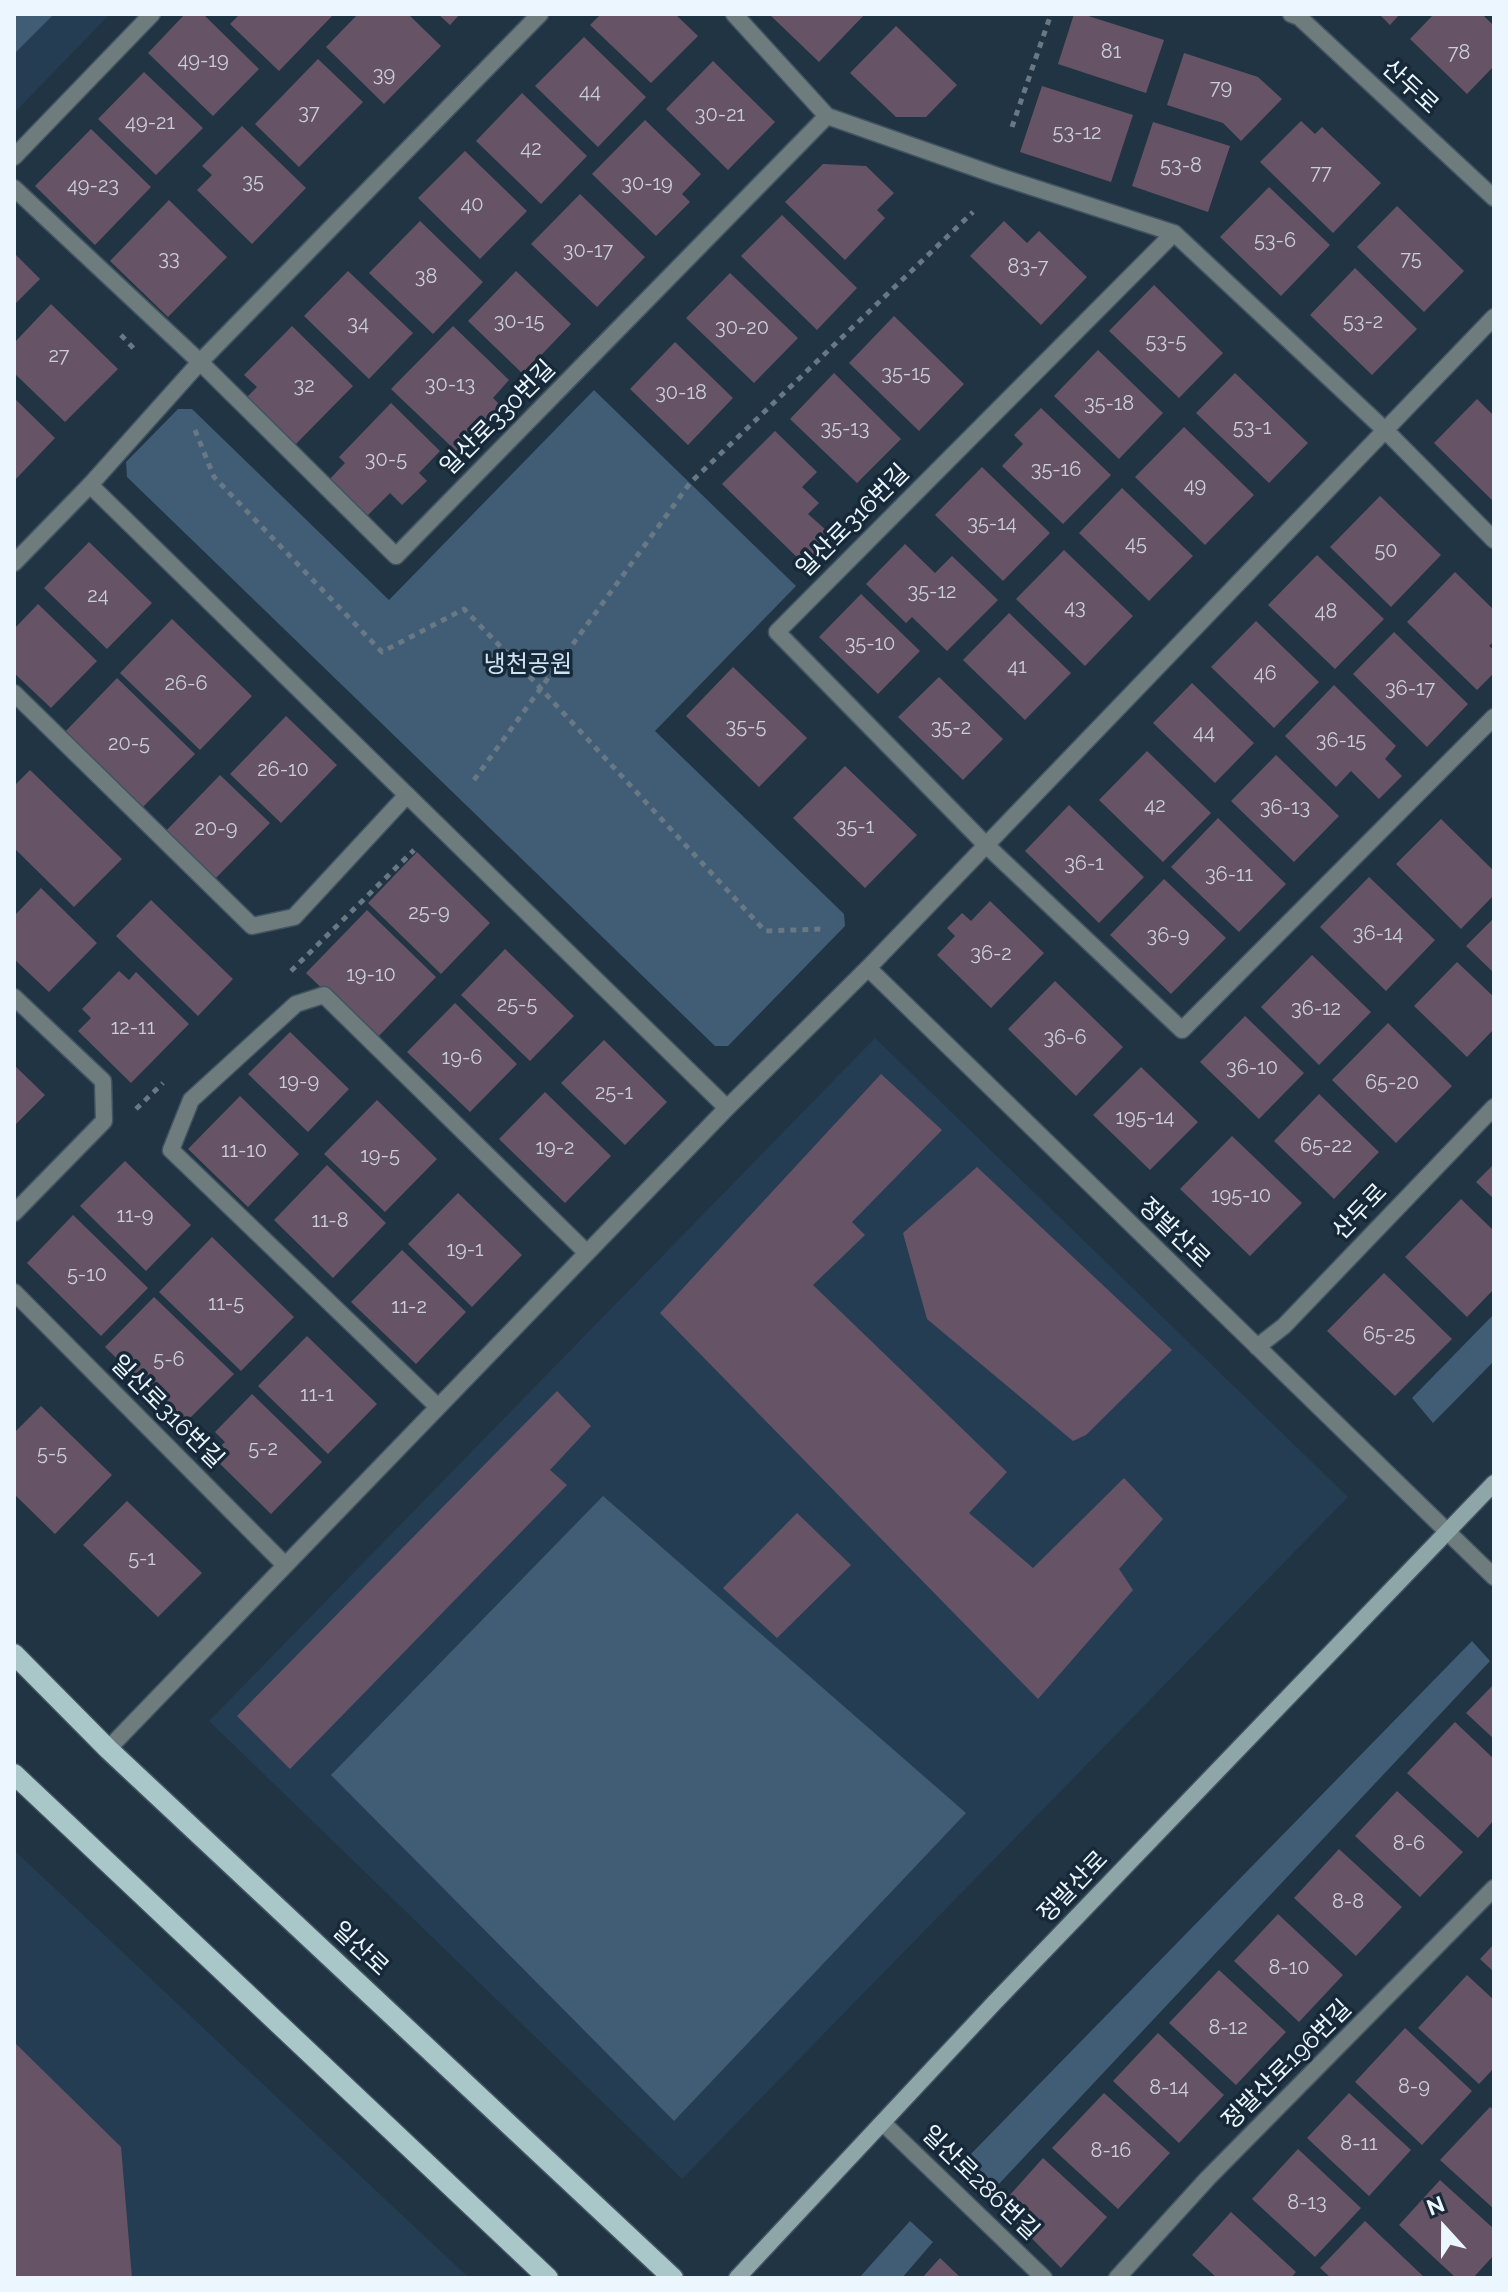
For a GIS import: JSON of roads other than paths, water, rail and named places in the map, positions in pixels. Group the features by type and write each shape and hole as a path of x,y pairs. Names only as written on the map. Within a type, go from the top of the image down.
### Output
{"main road":[{"name":"정발산로","path":"737,2278 995,2002 1494,1483"},
{"name":"일산로","path":"14,1654 108,1749 673,2278"},
{"path":"14,1774 548,2278"}],"street":[{"path":"14,157 152,14"},
{"path":"14,563 90,485 200,362 540,14"},
{"path":"734,14 827,116 1174,233 1386,431 1494,540"},
{"name":"산두로","path":"1291,14 1299,17 1494,198"},
{"name":"일산로330번길","path":"200,362 396,556 827,116"},
{"path":"14,188 200,362"},
{"name":"일산로316번길","path":"1174,233 777,632 986,845 1182,1030 1494,717"},
{"path":"108,1749 727,1108 868,968 1494,317"},
{"path":"90,485 727,1108"},
{"path":"14,693 252,926 294,917 407,795"},
{"name":"정발산로","path":"868,968 1447,1532"},
{"path":"438,1407 171,1150 191,1100 296,1004 324,995 587,1253"},
{"path":"14,997 103,1081 104,1121 14,1213"},
{"name":"산두로","path":"1257,1347 1284,1326 1494,1107"},
{"name":"일산로316번길","path":"14,1292 285,1565"},
{"path":"1447,1532 1494,1577"},
{"name":"정발산로196번길","path":"1117,2278 1208,2178 1494,1888"},
{"name":"일산로286번길","path":"883,2123 1044,2278"}],"park label":[{"name":"냉천공원","path":"528,665"}]}
